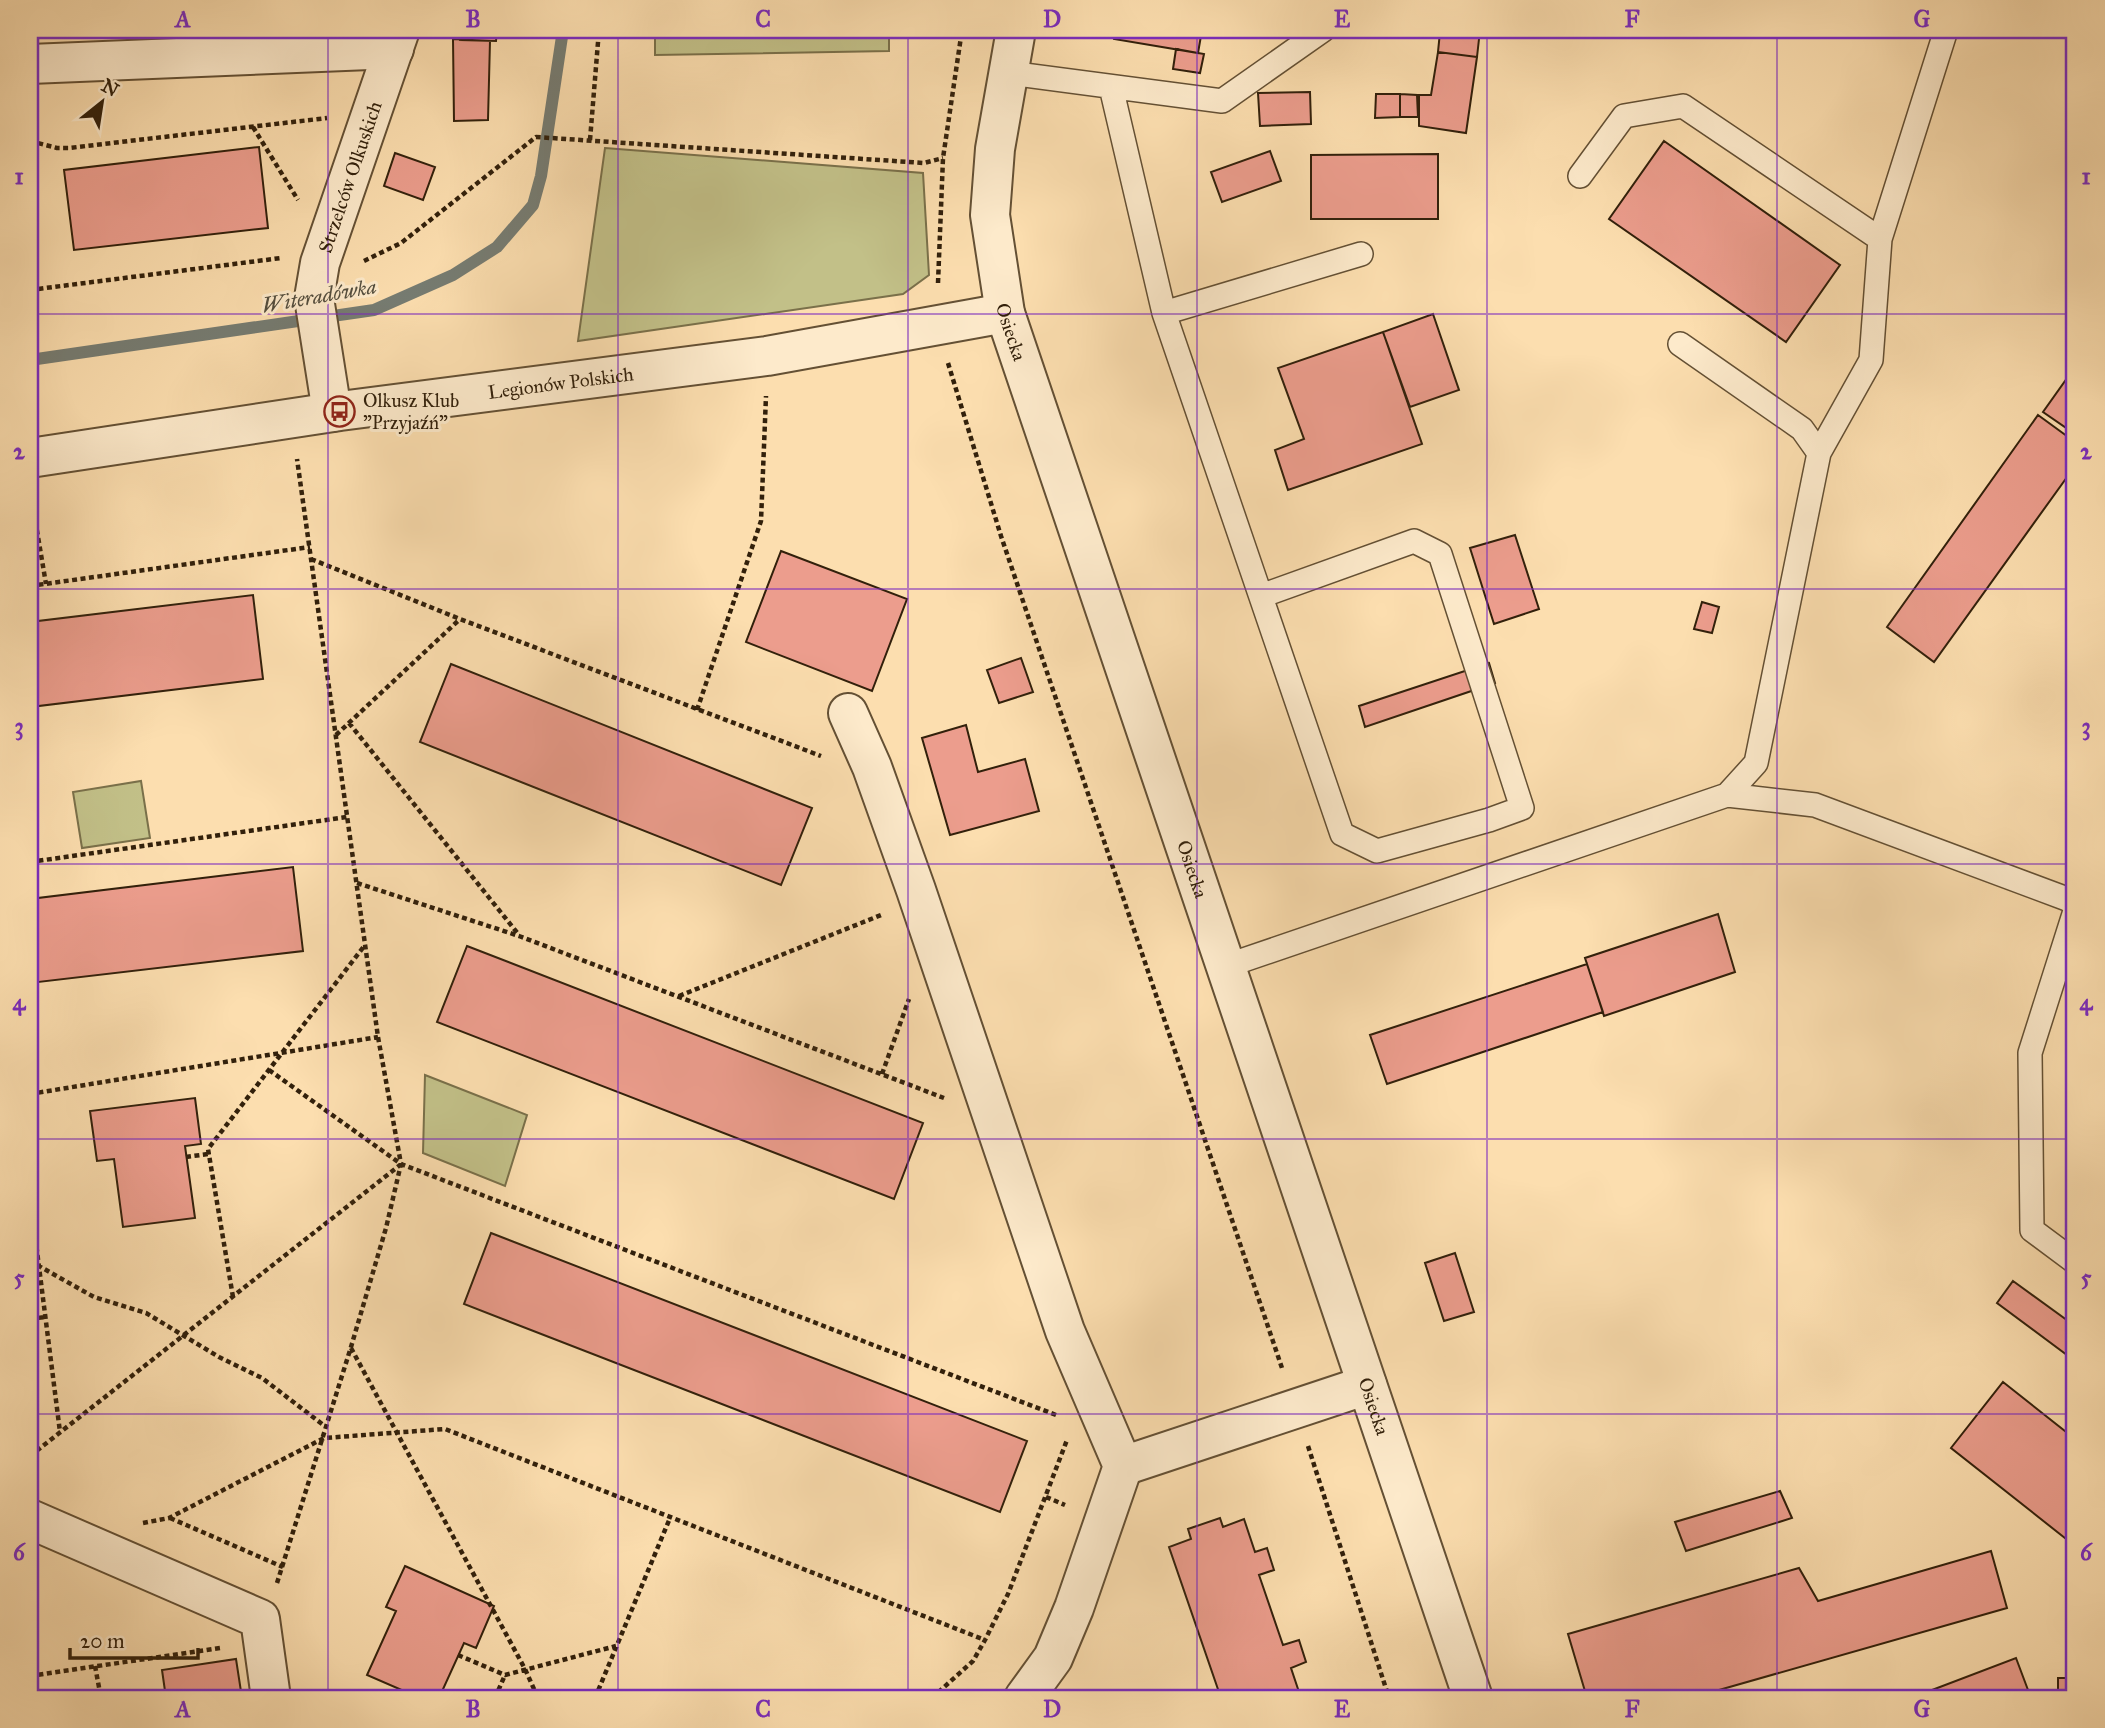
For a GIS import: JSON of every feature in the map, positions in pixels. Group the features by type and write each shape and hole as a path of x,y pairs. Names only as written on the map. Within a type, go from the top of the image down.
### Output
{"street":[{"name":"Osiecka","path":"1016,30 995,149 990,215 1005,313 1473,1698"},
{"path":"30,64 397,39"},
{"name":"Strzelców Olkuskich","path":"332,412 314,298 320,263 397,39"},
{"name":"Legionów Polskich","path":"30,458 332,412 767,355 1005,313"},
{"path":"848,713 872,767 916,890 1065,1331 1123,1466 1074,1608 1053,1658 1024,1698"},
{"path":"1123,1466 1367,1385"},
{"path":"30,1519 260,1619 271,1698"}],"lane":[{"path":"1009,73 1222,101 1323,30"},
{"path":"1727,795 1756,763 1819,453 1871,360 1880,239 1946,30"},
{"path":"1111,87 1164,313 1342,834 1377,851 1489,820 1522,808 1440,554 1414,541 1261,596"},
{"path":"1580,176 1624,116 1682,107 1880,239"},
{"path":"1164,313 1361,254"},
{"path":"1680,344 1802,429 1819,453"},
{"path":"1226,966 1727,795 1815,805 2073,901 2030,1052 2032,1230 2075,1262"}],"path":[{"path":"590,140 599,30"},
{"path":"962,30 943,158 936,325 1001,536 1296,1409 1389,1698"},
{"path":"30,141 57,148 69,148 329,118"},
{"path":"253,127 299,202"},
{"path":"352,267 401,243 536,136 924,163 943,158"},
{"path":"30,290 289,257"},
{"path":"697,710 761,521 767,355"},
{"path":"275,1591 351,1347 386,1228 401,1164 378,1037 297,457"},
{"path":"34,513 46,584"},
{"path":"30,586 310,547"},
{"path":"311,559 460,619 824,757"},
{"path":"336,734 460,619"},
{"path":"349,723 519,936"},
{"path":"30,862 347,817"},
{"path":"356,883 519,936 947,1100"},
{"path":"678,996 892,910"},
{"path":"233,1297 208,1149 365,945"},
{"path":"882,1074 912,990"},
{"path":"30,1094 378,1037"},
{"path":"269,1070 401,1164 1061,1417"},
{"path":"186,1157 208,1154"},
{"path":"30,1456 401,1164"},
{"path":"30,1196 60,1432"},
{"path":"30,1261 94,1297 146,1313 219,1357 262,1378 327,1427"},
{"path":"30,1319 45,1317"},
{"path":"351,1347 525,1669 538,1698"},
{"path":"132,1525 169,1518 324,1438 445,1429 985,1640"},
{"path":"932,1698 973,1661 985,1640 1008,1594 1070,1433"},
{"path":"169,1518 283,1567"},
{"path":"595,1698 670,1518"},
{"path":"458,1655 505,1675 617,1646"},
{"path":"30,1676 224,1647"},
{"path":"95,1666 101,1698"},
{"path":"495,1698 505,1675"}],"shaded area":[{"path":"655,30 889,30 889,51 655,55"},
{"path":"605,148 923,173 929,275 903,294 578,341"},
{"path":"141,781 150,838 82,848 73,792"},
{"path":"425,1075 527,1115 505,1186 423,1153"}],"building":[{"path":"460,30 497,30 496,41 460,40"},
{"path":"1115,30 1202,30 1198,53 1114,39"},
{"path":"1429,30 1480,30 1477,57 1438,52 1440,32"},
{"path":"453,39 490,41 488,120 454,121"},
{"path":"1176,49 1204,54 1200,73 1173,69"},
{"path":"1438,52 1477,57 1466,133 1419,126 1419,95 1431,95"},
{"path":"1310,92 1311,124 1260,126 1258,93"},
{"path":"1376,94 1400,94 1400,117 1375,118"},
{"path":"1400,94 1417,95 1418,117 1400,117"},
{"path":"1664,141 1840,265 1786,342 1609,219"},
{"path":"259,147 268,228 74,250 64,170"},
{"path":"1270,151 1281,181 1222,202 1211,172"},
{"path":"395,153 435,167 423,200 384,186"},
{"path":"1438,154 1438,219 1311,219 1311,155"},
{"path":"1433,314 1459,390 1410,407 1383,332"},
{"path":"1383,332 1422,444 1288,490 1275,450 1304,439 1278,368"},
{"path":"2075,367 2075,434 2043,412"},
{"path":"2038,415 2075,442 2075,466 1934,662 1887,627"},
{"path":"1515,535 1539,609 1494,624 1470,548"},
{"path":"781,551 907,599 872,691 746,642"},
{"path":"253,595 263,679 30,707 30,622"},
{"path":"1702,602 1719,607 1712,633 1694,629"},
{"path":"1021,658 1033,692 999,703 987,670"},
{"path":"1489,663 1495,683 1365,727 1359,706"},
{"path":"451,664 812,808 781,885 420,742"},
{"path":"966,725 978,772 1025,759 1039,811 950,835 922,738"},
{"path":"293,867 303,951 30,983 30,899"},
{"path":"1718,914 1735,972 1604,1016 1585,958"},
{"path":"467,946 923,1123 894,1199 437,1022"},
{"path":"1587,964 1603,1012 1387,1084 1370,1035"},
{"path":"195,1098 201,1144 185,1146 195,1218 123,1227 114,1159 97,1161 90,1111"},
{"path":"491,1233 1027,1441 1000,1512 464,1304"},
{"path":"1455,1253 1474,1312 1444,1321 1425,1263"},
{"path":"2013,1281 2075,1326 2075,1361 1997,1303"},
{"path":"2003,1382 2075,1439 2075,1546 1951,1448"},
{"path":"1780,1491 1792,1518 1686,1551 1675,1522"},
{"path":"1220,1518 1223,1527 1244,1519 1255,1552 1267,1548 1274,1570 1259,1575 1283,1645 1299,1640 1306,1662 1291,1668 1301,1698 1221,1698 1169,1547 1191,1539 1188,1529"},
{"path":"1991,1551 2007,1608 1691,1698 1587,1698 1568,1634 1799,1568 1818,1601"},
{"path":"405,1566 494,1606 476,1648 464,1643 439,1698 420,1698 367,1675 396,1611 386,1607"},
{"path":"2016,1658 2031,1698 1911,1698"},
{"path":"236,1659 242,1698 166,1698 162,1670"},
{"path":"2058,1678 2075,1678 2075,1698 2058,1698"}],"waterway":[{"name":"Witeradówka","path":"30,360 374,310 453,275 497,247 533,205 541,176 563,30"}],"place":[{"name":"Olkusz Klub \"Przyjaźń\"","path":"340,411"}]}
